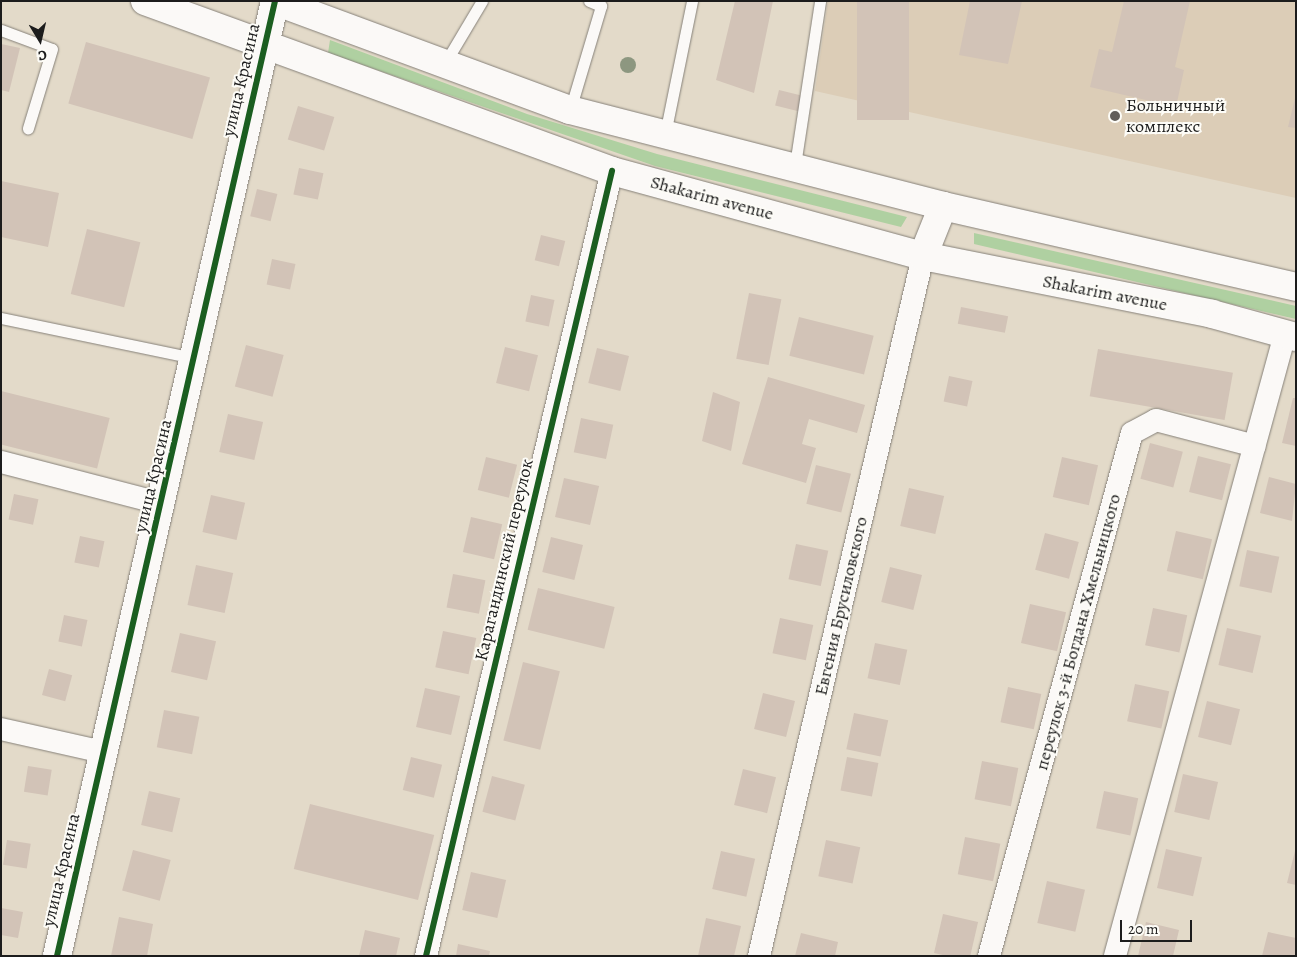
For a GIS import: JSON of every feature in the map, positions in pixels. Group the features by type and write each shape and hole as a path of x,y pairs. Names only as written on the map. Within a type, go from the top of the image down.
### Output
{"main road":[{"name":"Shakarim avenue","path":"144,1 612,171 923,256 1212,314 1290,335"},
{"name":"улица Красина","path":"56,956 163,504 264,43 275,1"},
{"path":"275,1 570,110 795,165 943,206 1296,287"},
{"path":"923,256 943,206"}],"street":[{"name":"Карагандинский переулок","path":"426,956 612,171"},
{"name":"Евгения Брусиловского","path":"759,956 923,256"},
{"path":"1115,956 1256,446 1290,335"},
{"name":"переулок 3-й Богдана Хмельницкого","path":"989,956 1132,433 1156,420 1256,446"},
{"path":"1,462 163,504"},
{"path":"1,729 103,752"}],"lane":[{"path":"445,63 482,1"},
{"path":"570,110 601,6 589,1"},
{"path":"665,134 692,1"},
{"path":"795,165 820,1"},
{"path":"1,30 52,49 28,128"},
{"path":"1,318 195,358"}],"shaded area":[{"name":"Больничный комплекс","path":"828,1 1296,1 1296,198 815,91"}],"green space":[{"path":"330,40 527,114 657,154 907,217 901,227 655,166 328,53"},
{"path":"974,233 1296,306 1296,319 974,244"}],"building":[{"path":"735,1 773,1 754,93 716,80"},
{"path":"857,1 909,1 909,120 857,120"},
{"path":"970,1 1022,1 1008,64 959,55"},
{"path":"1124,1 1190,1 1175,67 1184,70 1176,107 1090,87 1099,49 1112,52"},
{"path":"86,42 210,78 192,139 68,104"},
{"path":"1,44 20,48 9,92 1,90"},
{"path":"779,90 803,96 799,112 775,106"},
{"path":"1296,94 1296,128 1288,127"},
{"path":"298,106 334,117 324,151 288,139"},
{"path":"299,168 323,173 318,200 293,194"},
{"path":"1,181 59,193 48,247 1,237"},
{"path":"257,189 277,194 271,221 250,216"},
{"path":"87,229 140,242 124,307 71,294"},
{"path":"541,235 565,241 559,266 535,260"},
{"path":"272,259 295,264 290,289 267,284"},
{"path":"749,293 781,299 769,365 736,359"},
{"path":"531,295 554,300 549,326 525,321"},
{"path":"961,307 1008,316 1005,333 958,324"},
{"path":"799,317 874,336 864,374 789,356"},
{"path":"246,345 284,355 273,397 235,387"},
{"path":"505,347 538,355 529,391 496,383"},
{"path":"597,348 629,356 620,391 588,383"},
{"path":"1098,349 1233,373 1225,420 1090,396"},
{"path":"949,376 972,381 967,406 944,401"},
{"path":"768,377 865,405 857,433 809,419 802,444 816,448 806,483 742,464"},
{"path":"1,391 110,418 97,469 1,445"},
{"path":"713,392 740,402 731,451 702,441"},
{"path":"1293,398 1296,398 1296,446 1282,443"},
{"path":"228,414 263,422 254,460 219,452"},
{"path":"581,418 613,425 606,459 574,452"},
{"path":"1150,443 1183,452 1173,488 1140,479"},
{"path":"1198,456 1231,464 1222,500 1189,492"},
{"path":"486,457 517,465 509,498 478,490"},
{"path":"1062,457 1098,465 1089,505 1053,497"},
{"path":"816,465 851,474 841,513 806,504"},
{"path":"1269,477 1296,484 1292,521 1260,513"},
{"path":"564,478 599,486 590,525 555,517"},
{"path":"909,488 944,496 935,534 900,526"},
{"path":"14,494 38,499 33,525 9,519"},
{"path":"211,495 245,503 237,540 202,532"},
{"path":"471,517 502,524 494,559 463,552"},
{"path":"1176,531 1212,539 1203,579 1167,571"},
{"path":"1045,533 1079,542 1069,579 1035,570"},
{"path":"80,536 104,541 99,568 74,562"},
{"path":"551,537 583,545 574,580 542,572"},
{"path":"796,544 828,551 821,586 789,579"},
{"path":"1247,550 1279,557 1272,593 1239,586"},
{"path":"196,565 233,573 225,613 187,605"},
{"path":"890,567 922,575 913,610 881,602"},
{"path":"453,574 485,580 479,614 447,607"},
{"path":"538,588 615,607 604,649 528,630"},
{"path":"1030,604 1066,612 1057,651 1021,643"},
{"path":"1153,608 1187,615 1179,652 1145,645"},
{"path":"64,615 87,620 82,646 58,641"},
{"path":"780,618 813,625 806,660 773,653"},
{"path":"1227,628 1261,636 1253,673 1218,665"},
{"path":"443,631 476,638 469,674 435,667"},
{"path":"180,633 216,641 207,680 171,672"},
{"path":"875,643 907,650 900,685 868,678"},
{"path":"523,662 560,671 540,750 503,741"},
{"path":"49,669 72,675 65,701 42,695"},
{"path":"1135,684 1169,691 1161,728 1127,721"},
{"path":"1008,687 1041,694 1034,729 1001,722"},
{"path":"425,688 460,696 451,735 416,727"},
{"path":"763,693 795,701 786,737 754,729"},
{"path":"1207,701 1240,709 1231,745 1198,737"},
{"path":"164,710 199,717 192,754 157,747"},
{"path":"854,713 888,720 881,756 846,749"},
{"path":"411,757 442,765 434,798 403,790"},
{"path":"847,757 878,763 872,796 841,790"},
{"path":"982,761 1018,768 1011,806 975,799"},
{"path":"28,766 52,770 48,795 24,792"},
{"path":"743,769 776,777 767,813 734,805"},
{"path":"1183,774 1218,782 1209,820 1174,812"},
{"path":"492,776 525,785 515,821 482,812"},
{"path":"149,791 180,798 172,832 141,825"},
{"path":"1104,791 1138,798 1130,835 1096,828"},
{"path":"310,804 434,835 418,900 294,869"},
{"path":"965,837 1000,844 993,881 958,874"},
{"path":"7,840 31,844 27,868 3,865"},
{"path":"826,840 860,847 853,883 818,876"},
{"path":"1296,847 1296,885 1287,883"},
{"path":"1166,849 1202,857 1193,896 1157,888"},
{"path":"133,850 171,860 160,901 122,891"},
{"path":"721,851 755,859 746,897 712,889"},
{"path":"471,872 506,880 497,918 462,910"},
{"path":"1047,881 1085,890 1075,932 1037,923"},
{"path":"1,908 23,912 18,938 1,935"},
{"path":"943,914 978,922 970,956 947,956 934,953"},
{"path":"119,917 153,924 147,956 111,956"},
{"path":"706,918 741,926 734,956 698,956"},
{"path":"1146,922 1179,930 1173,956 1138,956"},
{"path":"365,930 400,938 396,956 359,956"},
{"path":"1268,932 1296,938 1295,956 1262,956"},
{"path":"801,933 838,942 835,956 795,956"},
{"path":"458,944 490,951 489,956 456,956"}],"cycle path":[{"path":"57,956 275,1"},
{"path":"426,956 612,171"}],"place":[{"name":"Больничный комплекс","path":"1115,116"}]}
